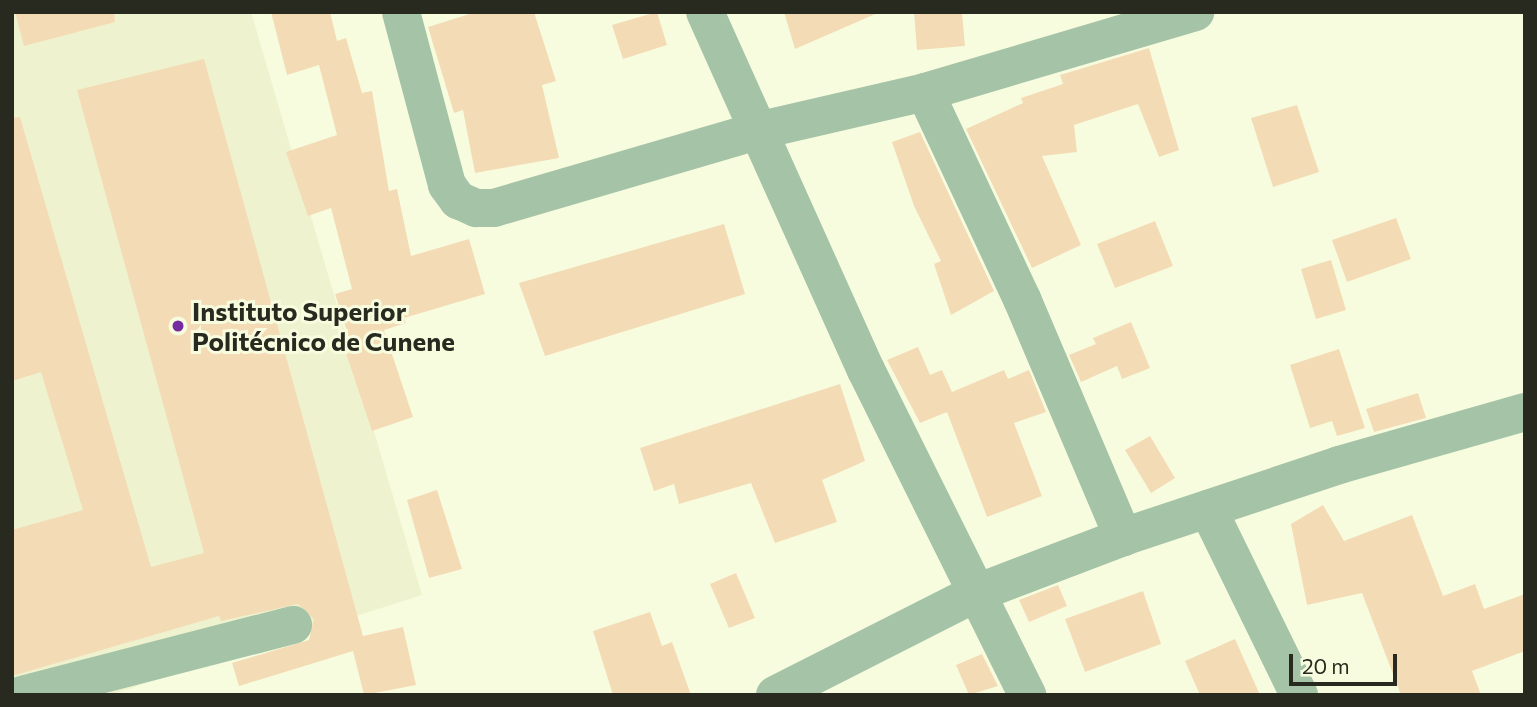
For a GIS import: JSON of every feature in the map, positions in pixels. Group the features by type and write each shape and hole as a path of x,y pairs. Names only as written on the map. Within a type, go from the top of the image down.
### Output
{"lane":[{"path":"401,12 447,185 458,200 476,208 494,208 761,130 925,92 1195,12"},
{"path":"705,12 761,130 866,370 974,594 1027,695"},
{"path":"925,92 1022,299 1123,537"},
{"path":"775,695 974,594 1123,537 1339,465 1525,412"},
{"path":"1208,509 1299,695"},
{"path":"22,695 293,625"}],"shaded area":[{"name":"Instituto Superior Politécnico de Cunene","path":"12,12 251,12 422,595 109,695 12,695"}],"building":[{"path":"15,12 114,12 115,22 24,46"},
{"path":"271,12 330,12 337,41 346,38 362,93 372,91 389,191 397,189 411,256 469,239 485,294 404,318 406,323 384,330 413,417 372,431 343,344 350,341 335,294 352,289 331,208 308,216 286,152 337,135 319,65 287,75"},
{"path":"476,12 534,12 556,81 542,85 559,158 475,173 463,110 454,113 428,27"},
{"path":"657,12 667,45 623,59 612,25"},
{"path":"784,12 880,12 795,49"},
{"path":"914,12 962,12 965,46 917,50"},
{"path":"1149,48 1179,150 1159,157 1138,104 1074,125 1077,152 1042,156 1081,245 1032,268 966,129 1023,103 1021,98 1063,84 1060,75"},
{"path":"204,59 363,636 403,627 416,685 364,695 353,651 239,686 232,663 309,640 314,619 298,604 221,621 219,616 12,676 12,530 83,510 41,372 12,381 12,118 20,117 151,567 204,553 77,90"},
{"path":"1297,105 1319,172 1273,187 1251,118"},
{"path":"920,132 994,291 951,315 934,264 941,261 914,206 892,142"},
{"path":"1396,218 1411,259 1347,282 1332,240"},
{"path":"1155,221 1173,266 1115,288 1097,244"},
{"path":"724,224 745,294 545,356 519,283"},
{"path":"1331,260 1346,310 1316,319 1301,269"},
{"path":"1131,322 1150,368 1122,379 1117,366 1081,382 1069,355 1096,344 1093,338"},
{"path":"918,347 930,375 942,370 952,392 1004,370 1008,379 1029,370 1046,412 1014,423 1042,496 987,517 947,412 920,423 887,360"},
{"path":"1339,349 1365,428 1337,436 1332,421 1310,428 1290,365"},
{"path":"840,384 865,461 822,480 837,522 775,543 751,483 679,504 674,484 654,491 640,448"},
{"path":"1418,393 1426,418 1374,432 1366,409"},
{"path":"1150,436 1175,478 1151,493 1125,450"},
{"path":"437,490 462,569 429,578 407,500"},
{"path":"1323,505 1344,541 1412,515 1443,596 1475,584 1484,609 1525,594 1525,651 1472,671 1481,695 1401,695 1362,593 1307,605 1291,524"},
{"path":"736,573 755,618 729,628 710,584"},
{"path":"1058,585 1067,606 1029,622 1019,600"},
{"path":"1143,591 1161,644 1085,672 1065,619"},
{"path":"650,612 662,646 672,642 691,695 613,695 593,631"},
{"path":"1235,639 1260,695 1200,695 1185,661"},
{"path":"982,654 998,686 969,695 956,665"}],"place":[{"name":"Instituto Superior Politécnico de Cunene","path":"178,326"}]}
